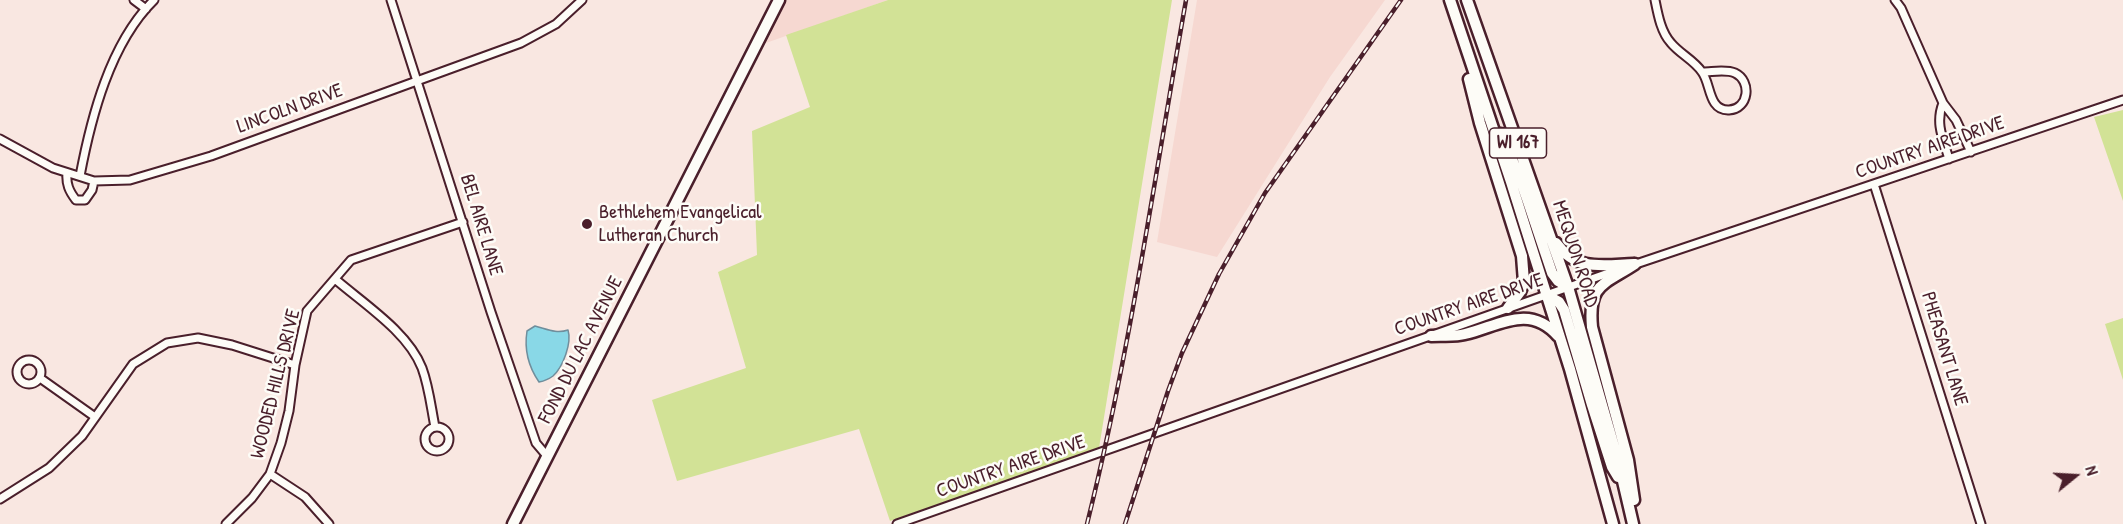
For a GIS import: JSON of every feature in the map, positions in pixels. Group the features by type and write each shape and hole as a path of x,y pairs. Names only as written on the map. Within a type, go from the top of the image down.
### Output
{"main road":[{"name":"FOND DU LAC AVENUE","path":"513,524 779,0"},
{"name":"MEQUON ROAD","path":"1450,0 1560,339 1613,524"},
{"name":"MEQUON ROAD","path":"1467,0 1568,287 1634,524"},
{"path":"1469,58 1469,79 1480,123 1516,235 1525,271 1520,292 1508,309"},
{"path":"1479,89 1520,178 1552,273 1558,281 1568,287"},
{"path":"1550,234 1562,251 1577,262 1587,265 1635,264"},
{"path":"1634,524 1636,510 1628,460 1592,327 1591,311 1596,291 1635,264"},
{"path":"1546,295 1557,301 1564,310 1612,467 1626,494"},
{"path":"1431,336 1462,335 1517,318 1530,318 1546,324 1560,339"}],"street":[{"path":"134,0 146,9"},
{"path":"80,176 90,128 103,88 126,36 154,0"},
{"name":"BEL AIRE LANE","path":"391,0 491,312 536,443 547,456"},
{"name":"LINCOLN DRIVE","path":"0,140 53,168 94,181 130,180 211,156 521,43 556,24 582,0"},
{"path":"1655,0 1660,24 1670,42 1703,72 1711,99 1719,108 1730,110 1740,105 1746,98 1747,89 1744,80 1736,73 1703,72"},
{"path":"1895,0 1943,103 1956,120 1971,152"},
{"name":"COUNTRY AIRE DRIVE","path":"897,524 1568,287 2123,100"},
{"path":"1943,103 1938,115 1939,124 1950,159"},
{"path":"68,173 69,191 76,200 85,200 92,190 94,181"},
{"name":"PHEASANT LANE","path":"1874,184 1981,524"},
{"name":"WOODED HILLS DRIVE","path":"226,524 252,498 270,474 281,444 289,411 295,364 307,311 351,260 463,222"},
{"path":"335,279 402,337 421,366 428,388 435,427"},
{"path":"0,499 49,468 82,436 134,364 167,344 198,338 232,345 295,364"},
{"path":"40,378 95,417"},
{"path":"270,474 305,497 329,524"}],"shaded area":[{"path":"785,0 888,0 763,44"},
{"path":"1197,0 1385,0 1330,77 1217,257 1157,242"}],"green space":[{"path":"888,0 1172,0 1099,448 890,521 859,429 677,481 652,400 746,368 718,272 757,255 752,131 810,107 786,35"},
{"path":"2123,110 2123,201 2094,117"},
{"path":"2123,318 2123,380 2105,324"}],"water":[{"path":"535,326 555,331 568,330 569,335 568,348 560,367 553,376 539,382 532,370 526,345 527,331"}],"railway":[{"path":"1087,524 1129,329 1186,0"},
{"path":"1125,524 1182,353 1219,274 1265,193 1401,0"}],"place":[{"name":"Bethlehem Evangelical Lutheran Church","path":"587,224"}]}
